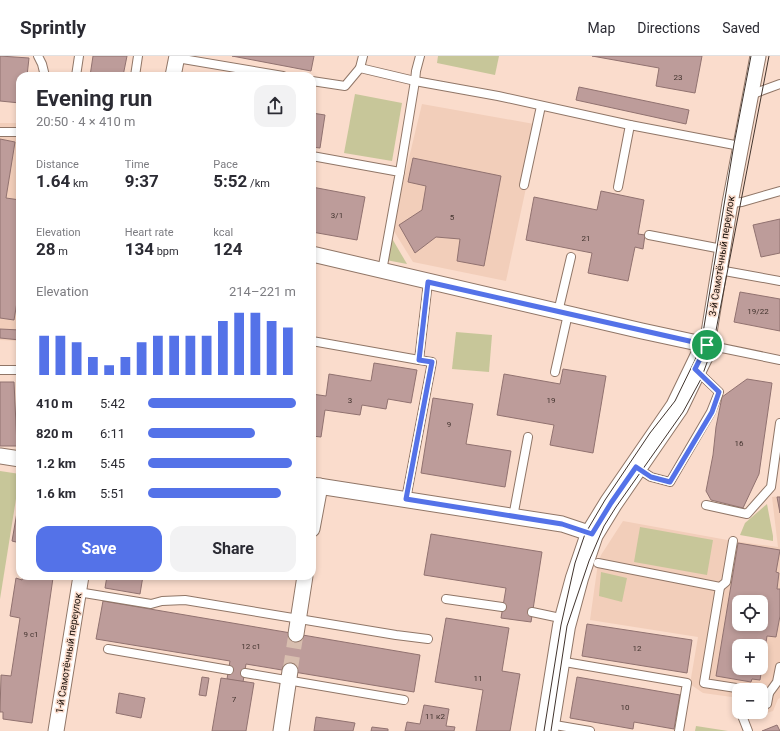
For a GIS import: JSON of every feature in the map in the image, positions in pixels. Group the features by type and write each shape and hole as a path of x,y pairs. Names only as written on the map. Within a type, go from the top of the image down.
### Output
{"street":[{"name":"3-й Самотёчный переулок","path":"548,728 566,619 577,578 592,534 611,503 677,407 707,345 730,202 758,56"},
{"path":"174,72 177,57"},
{"path":"316,255 428,282 707,345"},
{"path":"0,456 16,459"},
{"path":"316,486 562,524 592,534"},
{"name":"1-й Самотёчный переулок","path":"56,731 80,580"},
{"path":"296,634 304,580"},
{"path":"280,731 289,676"}],"lane":[{"path":"38,56 45,72"},
{"path":"77,72 79,56"},
{"path":"136,72 138,56"},
{"path":"316,82 345,86 360,68 363,56"},
{"path":"382,271 416,71 420,56"},
{"path":"177,57 234,72"},
{"path":"360,68 415,81 498,96 630,125 740,146"},
{"path":"750,95 780,84"},
{"path":"524,185 541,106"},
{"path":"618,187 630,125"},
{"path":"0,132 16,132"},
{"path":"316,157 400,172"},
{"path":"730,202 742,202 780,191"},
{"path":"649,235 722,249"},
{"path":"555,372 570,257"},
{"path":"719,270 780,281"},
{"path":"419,360 428,282"},
{"path":"316,342 432,362 406,499"},
{"path":"707,345 780,360"},
{"path":"636,467 651,477 670,482 712,412 719,392 695,369"},
{"path":"0,370 16,370"},
{"path":"706,505 747,514 762,498 771,487 780,423"},
{"path":"513,517 528,437"},
{"path":"598,563 720,586 726,582 732,541"},
{"path":"720,586 704,683 732,687"},
{"path":"78,592 151,604 162,601 185,600 428,639"},
{"path":"446,599 502,607"},
{"path":"532,612 566,619"},
{"path":"108,649 229,670"},
{"path":"558,661 687,683 679,731"},
{"path":"768,690 777,682 780,666"},
{"path":"245,673 289,676 404,700"},
{"path":"743,719 748,731"},
{"path":"548,728 590,731"}],"shaded area":[{"path":"422,104 534,124 529,174 506,281 413,262 392,228"},
{"path":"0,123 16,123 16,341 0,340"},
{"path":"780,496 780,698 778,699 773,711 768,713 768,683 732,683 732,697 703,693 690,684 698,637 590,620 598,563 601,555 623,521 733,541 778,547 772,497"}],"green space":[{"path":"438,56 499,56 495,75 437,63"},
{"path":"355,94 402,103 392,161 344,153"},
{"path":"390,235 407,264 386,260"},
{"path":"456,332 492,335 489,372 452,369"},
{"path":"0,471 16,473 16,499 0,599"},
{"path":"767,504 773,541 740,535 745,523"},
{"path":"640,527 713,540 707,575 634,562"},
{"path":"601,572 627,578 622,602 599,596"},
{"path":"696,726 728,731 695,731"}],"building":[{"path":"0,56 29,58 27,72 16,72 16,103 0,101"},
{"path":"93,56 127,56 124,72 91,72"},
{"path":"232,56 314,56 311,71"},
{"path":"592,56 702,56 695,93 656,86 659,68"},
{"path":"579,87 689,110 686,124 576,100"},
{"path":"316,114 325,115 320,148 316,148"},
{"path":"0,139 15,142 6,198 16,199 16,308 14,320 0,318"},
{"path":"413,158 501,176 484,266 457,261 460,239 436,237 415,253 399,225 422,210 426,186 408,182"},
{"path":"316,188 365,197 357,240 316,233"},
{"path":"601,191 644,200 638,234 645,235 643,249 635,247 628,281 588,273 592,253 526,240 534,197 597,210"},
{"path":"780,219 780,253 761,257 753,225"},
{"path":"740,292 780,299 780,331 734,322"},
{"path":"0,329 16,330 16,340 0,338"},
{"path":"374,363 417,370 411,403 388,399 386,409 362,405 360,415 325,410 321,437 316,436 316,395 326,396 329,374 371,381"},
{"path":"563,369 606,376 593,453 550,445 554,425 497,415 504,374 560,384"},
{"path":"747,379 772,383 759,474 743,508 711,500 706,491 722,397"},
{"path":"0,382 14,382 16,446 0,446"},
{"path":"433,398 473,404 466,444 511,451 505,487 421,473"},
{"path":"777,497 780,497 780,513"},
{"path":"16,518 16,542 12,541"},
{"path":"431,534 542,552 531,622 501,618 506,588 424,575"},
{"path":"738,543 780,550 776,572 779,573 777,589 780,589 780,616 776,637 767,636 767,639 732,639 732,675 761,675 760,680 752,679 751,682 716,676"},
{"path":"16,578 16,580 53,580 32,723 3,719 3,712 0,712 1,675 11,676 20,618 10,616"},
{"path":"106,580 142,580 140,594 105,588"},
{"path":"103,601 420,655 414,692 246,664 243,682 227,679 230,661 96,639"},
{"path":"446,618 509,628 502,671 520,674 510,731 476,731 483,690 435,682"},
{"path":"587,624 692,640 687,673 582,656"},
{"path":"202,677 209,678 206,696 199,695"},
{"path":"577,677 680,695 674,729 634,722 633,729 570,718"},
{"path":"221,678 254,683 246,731 212,731"},
{"path":"119,693 145,698 141,718 116,713"},
{"path":"424,705 449,709 446,726 455,727 454,731 405,731 407,722 420,724"},
{"path":"316,717 355,723 353,731 314,731"},
{"path":"777,725 780,731 762,731"},
{"path":"372,727 388,729 388,731 371,731"}],"tunnel":[{"path":"290,671 296,634"}],"tram line":[{"path":"544,731 561,625 575,563 585,534 605,500 650,433 675,401 695,360 702,339 734,144 751,56"},
{"path":"551,731 567,626 589,561 604,526 683,412 701,379 713,346 769,56"}],"route":[{"path":"428,282 707,345 695,369 719,392 712,412 670,482 651,477 636,467 592,534 562,524 406,499 432,362 419,360 428,282"}]}
